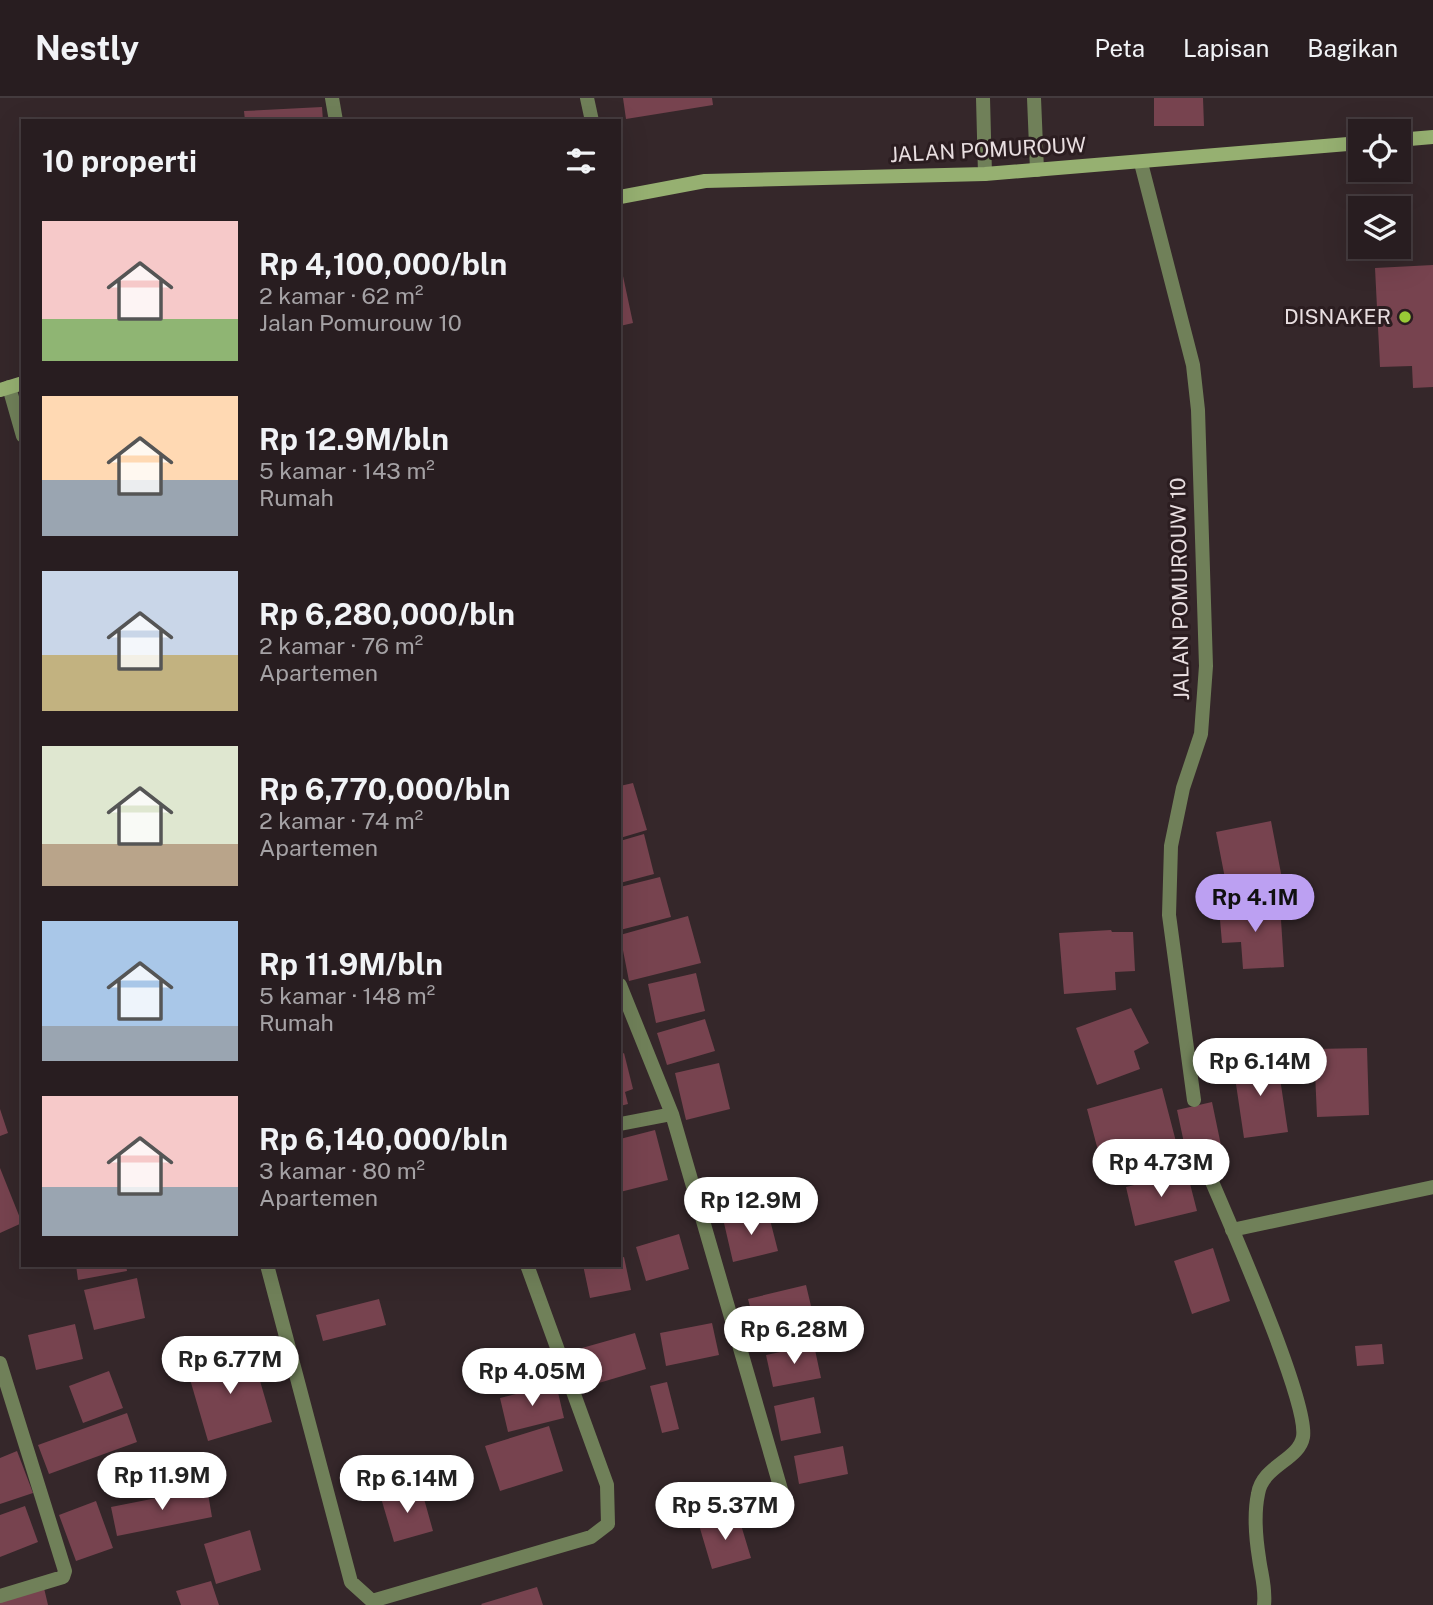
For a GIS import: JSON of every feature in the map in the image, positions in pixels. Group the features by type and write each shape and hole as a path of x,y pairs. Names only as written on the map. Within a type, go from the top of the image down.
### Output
{"main road":[{"path":"1411,139 1433,137"},
{"name":"JALAN POMUROUW","path":"621,197 717,180 985,174 1348,144"}],"street":[{"path":"332,98 336,119"},
{"path":"587,98 592,119"},
{"path":"983,98 985,174"},
{"path":"1034,98 1037,170"},
{"name":"JALAN POMUROUW 10","path":"1142,163 1193,365 1198,410 1206,666 1201,734 1183,788 1171,846 1169,915 1194,1100"},
{"path":"11,387 21,428"},
{"path":"621,987 672,1114 782,1493"},
{"path":"621,1124 672,1114"},
{"path":"1210,1177 1288,1373 1303,1422 1303,1438 1299,1447 1264,1478 1258,1493 1259,1557 1266,1592 1264,1605"},
{"path":"1232,1230 1433,1187"},
{"path":"268,1267 351,1582 365,1603 591,1537 608,1524 607,1485 528,1267"},
{"path":"0,1363 65,1571 62,1577 0,1596"}],"building":[{"path":"623,98 712,98 713,105 626,119"},
{"path":"1154,98 1203,98 1204,126 1154,126"},
{"path":"322,107 323,119 245,119 244,111"},
{"name":"DISNAKER","path":"1433,265 1433,387 1413,388 1412,366 1380,367 1375,268"},
{"path":"621,267 633,323 621,326"},
{"path":"633,783 647,830 621,838 621,786"},
{"path":"1271,821 1284,889 1229,899 1216,832"},
{"path":"644,834 654,874 621,883 621,841"},
{"path":"660,877 671,917 621,930 621,887"},
{"path":"1280,904 1284,967 1243,969 1241,942 1222,943 1219,908"},
{"path":"688,916 701,963 629,981 621,935"},
{"path":"1111,930 1133,932 1135,971 1115,972 1116,990 1064,994 1059,933"},
{"path":"696,973 705,1011 656,1023 648,984"},
{"path":"1131,1008 1149,1043 1134,1051 1140,1069 1097,1085 1076,1028"},
{"path":"705,1019 715,1051 667,1065 657,1033"},
{"path":"1367,1048 1369,1115 1317,1117 1314,1049"},
{"path":"624,1053 633,1089 625,1092 628,1104 621,1106 621,1054"},
{"path":"1277,1058 1288,1132 1244,1138 1233,1064"},
{"path":"719,1063 730,1109 686,1120 675,1073"},
{"path":"1162,1088 1180,1157 1105,1177 1087,1109"},
{"path":"1212,1102 1223,1155 1188,1162 1177,1110"},
{"path":"0,1109 8,1133 0,1136"},
{"path":"655,1130 668,1180 621,1192 621,1139"},
{"path":"0,1168 21,1223 0,1233"},
{"path":"1187,1172 1197,1211 1135,1226 1126,1187"},
{"path":"768,1212 778,1251 733,1262 724,1223"},
{"path":"679,1234 689,1269 646,1281 636,1247"},
{"path":"1213,1248 1230,1301 1192,1314 1174,1261"},
{"path":"624,1257 631,1290 590,1298 583,1267 621,1267 621,1258"},
{"path":"76,1267 126,1267 127,1271 78,1280"},
{"path":"137,1278 145,1318 94,1330 84,1290"},
{"path":"806,1285 816,1327 759,1341 748,1299"},
{"path":"379,1299 386,1325 323,1341 316,1315"},
{"path":"712,1323 719,1355 666,1366 660,1333"},
{"path":"75,1324 83,1359 36,1370 28,1335"},
{"path":"635,1333 646,1369 592,1385 582,1348"},
{"path":"1382,1344 1384,1364 1357,1366 1355,1346"},
{"path":"814,1345 821,1378 773,1387 766,1355"},
{"path":"251,1350 272,1422 208,1441 187,1369"},
{"path":"109,1371 123,1408 83,1423 69,1386"},
{"path":"667,1382 679,1429 662,1433 650,1386"},
{"path":"556,1384 564,1418 508,1432 500,1398"},
{"path":"814,1397 821,1433 781,1441 774,1406"},
{"path":"127,1413 137,1442 49,1474 38,1445"},
{"path":"549,1426 563,1471 500,1491 485,1446"},
{"path":"843,1446 848,1474 799,1484 794,1456"},
{"path":"17,1451 33,1493 0,1504 0,1458"},
{"path":"207,1488 212,1517 117,1536 111,1507"},
{"path":"421,1488 433,1531 394,1542 381,1498"},
{"path":"96,1501 113,1548 76,1561 59,1515"},
{"path":"25,1506 38,1542 0,1557 0,1515"},
{"path":"738,1515 751,1558 712,1569 699,1525"},
{"path":"250,1530 261,1570 216,1584 204,1544"},
{"path":"211,1581 219,1605 181,1605 176,1591"},
{"path":"537,1587 543,1605 481,1604"},
{"path":"44,1588 48,1605 0,1605 0,1600"}],"place":[{"name":"DISNAKER","path":"1405,317"}]}
